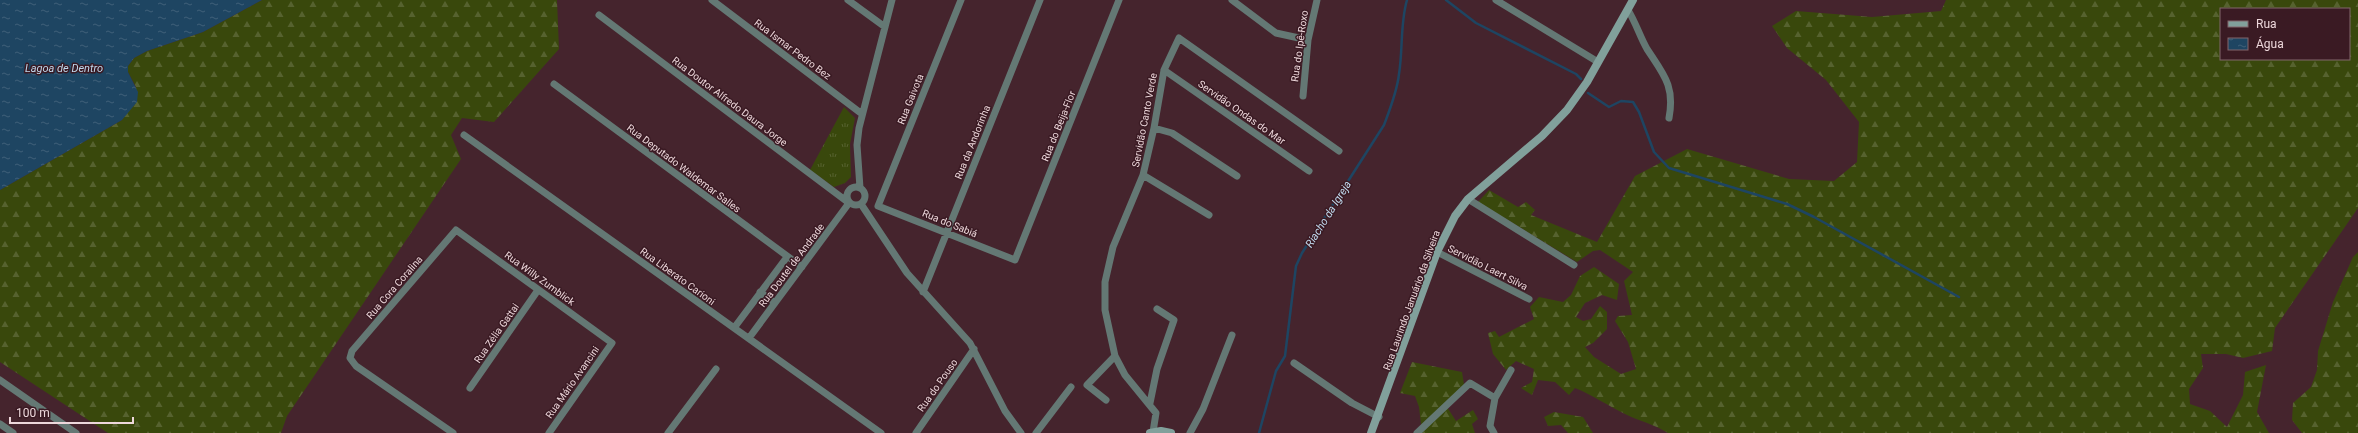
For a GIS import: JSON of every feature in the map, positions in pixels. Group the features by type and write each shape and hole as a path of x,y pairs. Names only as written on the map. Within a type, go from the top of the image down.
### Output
{"main road":[{"name":"Rua Laurindo Januário da Silveira","path":"1371,433 1379,417 1437,252 1455,216 1468,199 1555,123 1576,98 1633,0"},
{"path":"1152,432 1171,433"}],"street":[{"name":"Rua Ismar Pedro Bez","path":"712,0 862,114"},
{"path":"848,0 885,27"},
{"path":"860,188 853,187 848,192 847,198 853,205 861,204 866,198 865,194 860,188 857,145 862,114 892,0"},
{"name":"Rua Gaivota","path":"878,206 961,0"},
{"name":"Rua da Andorinha","path":"923,292 1040,0"},
{"name":"Rua do Beija-Flor","path":"1014,260 1119,0"},
{"path":"1232,0 1238,6 1276,33 1308,40"},
{"name":"Rua do Ipê-Roxo","path":"1303,96 1308,40 1317,0"},
{"path":"1496,0 1598,62"},
{"path":"1628,10 1647,49 1667,80 1672,102 1669,118"},
{"name":"Rua Doutor Alfredo Daura Jorge","path":"599,15 850,203"},
{"name":"Servidão Canto Verde","path":"1152,432 1156,413 1150,403 1128,379 1115,356 1105,310 1105,282 1113,247 1143,175 1154,128 1164,70 1179,38 1339,151"},
{"name":"Servidão Ondas do Mar","path":"1164,70 1309,171"},
{"name":"Rua Deputado Waldemar Salles","path":"554,84 802,267"},
{"path":"1154,128 1172,133 1237,176"},
{"name":"Rua Liberato Carioni","path":"464,135 881,433"},
{"path":"1143,175 1208,215"},
{"path":"1468,199 1574,265"},
{"name":"Rua Doutel de Andrade","path":"749,338 850,203"},
{"path":"861,204 907,273 923,292 964,334 974,349 1005,411 1021,433"},
{"name":"Rua do Sabiá","path":"878,206 1014,260"},
{"name":"Rua Willy Zumblick","path":"456,230 612,342"},
{"name":"Rua Cora Coralina","path":"453,433 356,366 350,358 352,351 456,230"},
{"name":"Servidão Laert Silva","path":"1437,252 1529,299"},
{"name":"Rua Doutel de Andrade","path":"734,328 787,256"},
{"name":"Rua Zélia Gattai","path":"470,388 538,290"},
{"path":"760,292 775,303"},
{"path":"1150,403 1157,368 1174,320 1157,309"},
{"path":"1190,433 1203,409 1232,335"},
{"name":"Rua Mário Avancini","path":"549,433 612,342"},
{"name":"Rua do Pouso","path":"916,433 974,349"},
{"path":"1106,400 1087,385 1115,356"},
{"path":"1294,363 1352,402 1379,417"},
{"path":"668,433 716,369"},
{"path":"1494,433 1490,426 1495,398 1511,370"},
{"path":"0,380 76,433"},
{"path":"1417,433 1470,383 1495,398"},
{"path":"1036,433 1071,387"},
{"path":"672,433 681,417"},
{"path":"0,424 13,433"}],"green space":[{"path":"262,0 557,0 559,49 494,122 462,118 451,135 461,159 287,416 281,433 108,433 0,362 0,190 122,120 136,87 128,72 128,66 134,58 147,51 203,32"},
{"path":"1946,0 2358,0 2358,208 2275,328 2272,351 2243,358 2226,354 2201,354 2203,368 2189,389 2190,404 2210,411 2227,427 2243,395 2245,372 2266,365 2257,412 2269,433 1668,433 1625,414 1575,388 1569,395 1555,382 1538,380 1532,395 1521,388 1532,382 1534,369 1516,361 1506,370 1493,354 1488,333 1495,331 1499,337 1534,319 1530,307 1539,297 1563,302 1571,295 1580,276 1594,267 1619,284 1617,300 1602,295 1585,303 1576,317 1583,321 1591,319 1600,306 1607,312 1607,329 1593,343 1585,347 1594,357 1621,374 1636,369 1628,342 1615,321 1618,316 1632,315 1624,281 1633,272 1600,250 1593,251 1577,262 1478,202 1489,190 1518,207 1526,202 1535,210 1531,215 1597,242 1635,176 1687,149 1789,179 1834,181 1857,162 1859,122 1826,80 1787,48 1772,26 1796,11 1872,17 1941,11"},
{"path":"844,107 855,118 850,144 851,177 845,183 834,187 810,170"},
{"path":"2358,252 2358,433 2302,433 2292,420 2293,403 2311,387 2317,370 2318,351 2333,302 2353,257"},
{"path":"1412,362 1462,372 1465,391 1447,407 1456,421 1473,410 1478,419 1472,424 1475,433 1422,433 1419,407 1415,396 1400,393"},
{"path":"1554,412 1583,417 1593,433 1568,433 1561,425 1548,426 1544,417"}],"water":[{"name":"Lagoa de Dentro","path":"0,0 262,0 203,32 147,51 134,58 128,66 128,72 138,92 137,102 122,120 0,190"}],"waterway":[{"name":"Riacho da Igreja","path":"1259,433 1276,371 1285,356 1296,266 1302,253 1384,125 1391,107 1398,81 1403,18 1407,0"},
{"path":"1446,0 1476,23 1576,74 1581,79"},
{"path":"1588,93 1609,107 1621,101 1633,102 1639,112 1654,152 1669,168 1787,204 1814,217 1959,297"}]}
